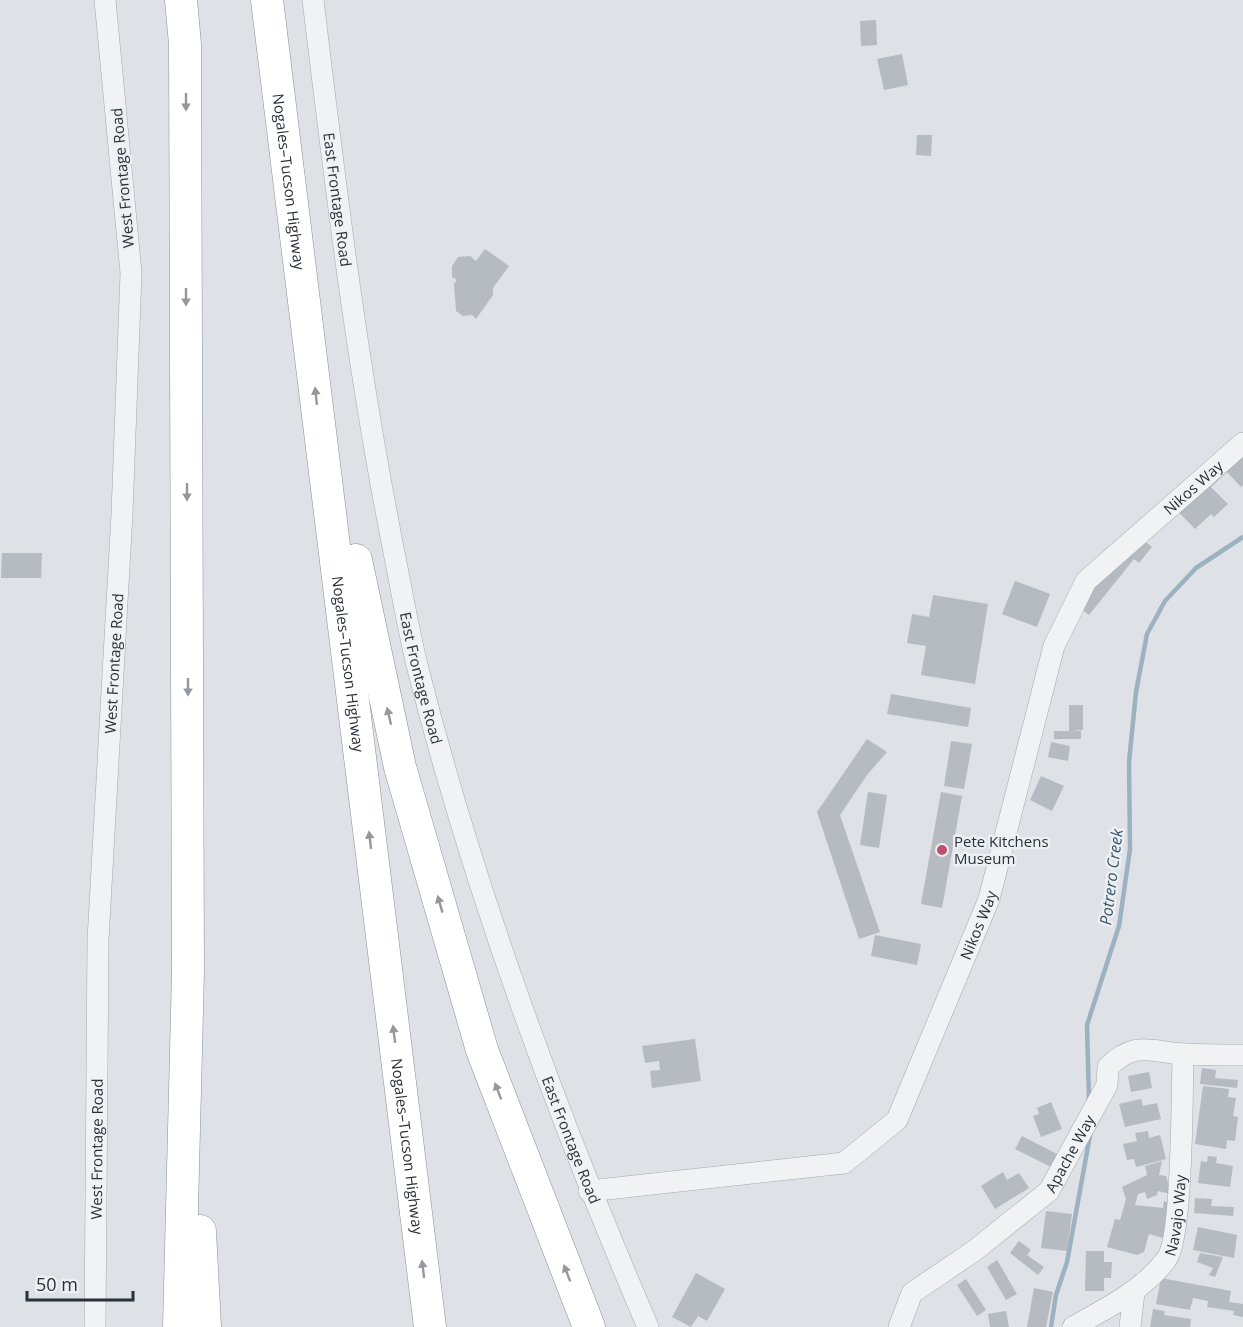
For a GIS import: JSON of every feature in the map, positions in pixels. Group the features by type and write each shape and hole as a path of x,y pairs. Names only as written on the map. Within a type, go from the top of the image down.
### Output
{"highway":[{"path":"178,1327 188,972 185,44 181,0"},
{"name":"Nogales–Tucson Highway","path":"267,0 430,1327"},
{"path":"321,436 345,498 366,619 400,767 482,1050 589,1327"},
{"path":"188,972 205,1327"}],"street":[{"name":"West Frontage Road","path":"95,1327 98,940 122,514 130,273 105,0"},
{"name":"East Frontage Road","path":"313,0 340,221 371,436 417,668 497,942 589,1191 648,1327"},
{"name":"Nikos Way","path":"589,1191 844,1164 897,1120 989,899 1054,646 1086,581 1243,443"},
{"name":"Apache Way","path":"899,1327 912,1293 974,1251 1049,1191 1107,1085 1107,1067 1118,1056 1134,1050 1243,1055"},
{"name":"Navajo Way","path":"1073,1327 1134,1293 1168,1258 1178,1204 1183,1054"},
{"path":"1130,1327 1134,1293"}],"building":[{"path":"876,20 877,45 861,46 860,21"},
{"path":"902,54 908,85 884,90 877,59"},
{"path":"917,135 932,135 931,156 916,155"},
{"path":"485,249 509,266 493,288 493,295 476,319 472,315 463,316 456,311 454,284 457,280 452,277 452,266 458,257 470,256 476,261"},
{"path":"1230,440 1243,454 1243,485 1241,487 1227,472 1211,487 1228,504 1214,517 1211,514 1195,529 1167,500"},
{"path":"1132,531 1152,547 1139,563 1134,559 1089,615 1074,604"},
{"path":"2,553 42,553 41,578 1,578"},
{"path":"1015,581 1050,594 1037,627 1002,614"},
{"path":"933,595 988,604 975,684 921,675 926,646 907,643 912,614 929,617"},
{"path":"891,694 971,708 968,727 887,714"},
{"path":"1069,705 1083,705 1083,730 1073,730 1081,731 1081,739 1054,739 1054,731 1069,731"},
{"path":"867,739 887,752 867,775 840,815 880,932 859,939 817,812"},
{"path":"951,741 972,744 964,789 944,786"},
{"path":"1051,742 1070,746 1068,761 1048,757"},
{"path":"1041,776 1064,786 1052,811 1030,800"},
{"path":"868,792 887,795 879,848 860,845"},
{"name":"Pete Kitchens Museum","path":"941,792 962,796 942,908 921,904"},
{"path":"875,935 921,944 917,965 871,956"},
{"path":"695,1039 701,1081 652,1088 650,1071 660,1070 659,1061 645,1063 642,1046"},
{"path":"1202,1068 1216,1070 1215,1078 1238,1080 1237,1088 1200,1084"},
{"path":"1149,1072 1152,1088 1131,1092 1128,1076"},
{"path":"1203,1086 1229,1089 1228,1097 1236,1098 1233,1116 1238,1117 1235,1141 1227,1140 1226,1149 1195,1144"},
{"path":"1141,1099 1143,1106 1157,1103 1161,1119 1125,1127 1119,1104"},
{"path":"1051,1102 1062,1129 1041,1137 1033,1116 1039,1114 1037,1108"},
{"path":"1148,1131 1149,1138 1160,1135 1166,1159 1136,1167 1134,1159 1127,1160 1123,1144 1137,1141 1135,1133"},
{"path":"1022,1136 1059,1155 1053,1168 1015,1149"},
{"path":"1208,1156 1217,1157 1216,1163 1233,1166 1230,1187 1198,1183 1201,1161 1207,1162"},
{"path":"1162,1161 1159,1175 1166,1176 1171,1194 1158,1191 1157,1195 1147,1199 1145,1192 1138,1194 1135,1205 1163,1208 1164,1201 1176,1204 1167,1239 1149,1234 1144,1252 1137,1255 1107,1247 1115,1219 1120,1220 1126,1199 1122,1187 1147,1175 1145,1166"},
{"path":"1003,1172 1007,1180 1019,1173 1029,1188 995,1209 981,1186"},
{"path":"1195,1198 1212,1199 1211,1206 1234,1207 1233,1216 1194,1213"},
{"path":"1046,1211 1072,1214 1067,1251 1041,1248"},
{"path":"1198,1227 1237,1235 1234,1258 1193,1250"},
{"path":"1019,1241 1031,1250 1027,1255 1044,1267 1038,1275 1010,1253"},
{"path":"1086,1251 1104,1251 1104,1262 1112,1262 1111,1278 1104,1278 1104,1291 1085,1291"},
{"path":"1200,1253 1223,1257 1215,1277 1209,1275 1213,1268 1197,1262"},
{"path":"997,1260 1017,1294 1006,1300 987,1267"},
{"path":"696,1273 725,1289 707,1321 698,1316 691,1327 672,1317"},
{"path":"1161,1278 1231,1291 1229,1302 1243,1304 1243,1317 1233,1315 1234,1311 1207,1307 1208,1301 1193,1298 1190,1310 1156,1304"},
{"path":"966,1279 986,1310 977,1316 957,1285"},
{"path":"1034,1288 1053,1292 1046,1327 1027,1327"},
{"path":"1153,1309 1165,1311 1164,1315 1191,1319 1190,1327 1150,1327"},
{"path":"1006,1311 1009,1327 990,1327 988,1314"}],"waterway":[{"name":"Potrero Creek","path":"1089,1101 1087,1025 1119,926 1130,849 1129,762 1136,692 1147,634 1165,601 1196,568 1243,537"},
{"name":"Potrero Creek","path":"1051,1327 1056,1295 1067,1262 1091,1130"}],"place":[{"name":"Pete Kitchens Museum","path":"942,850"}]}
